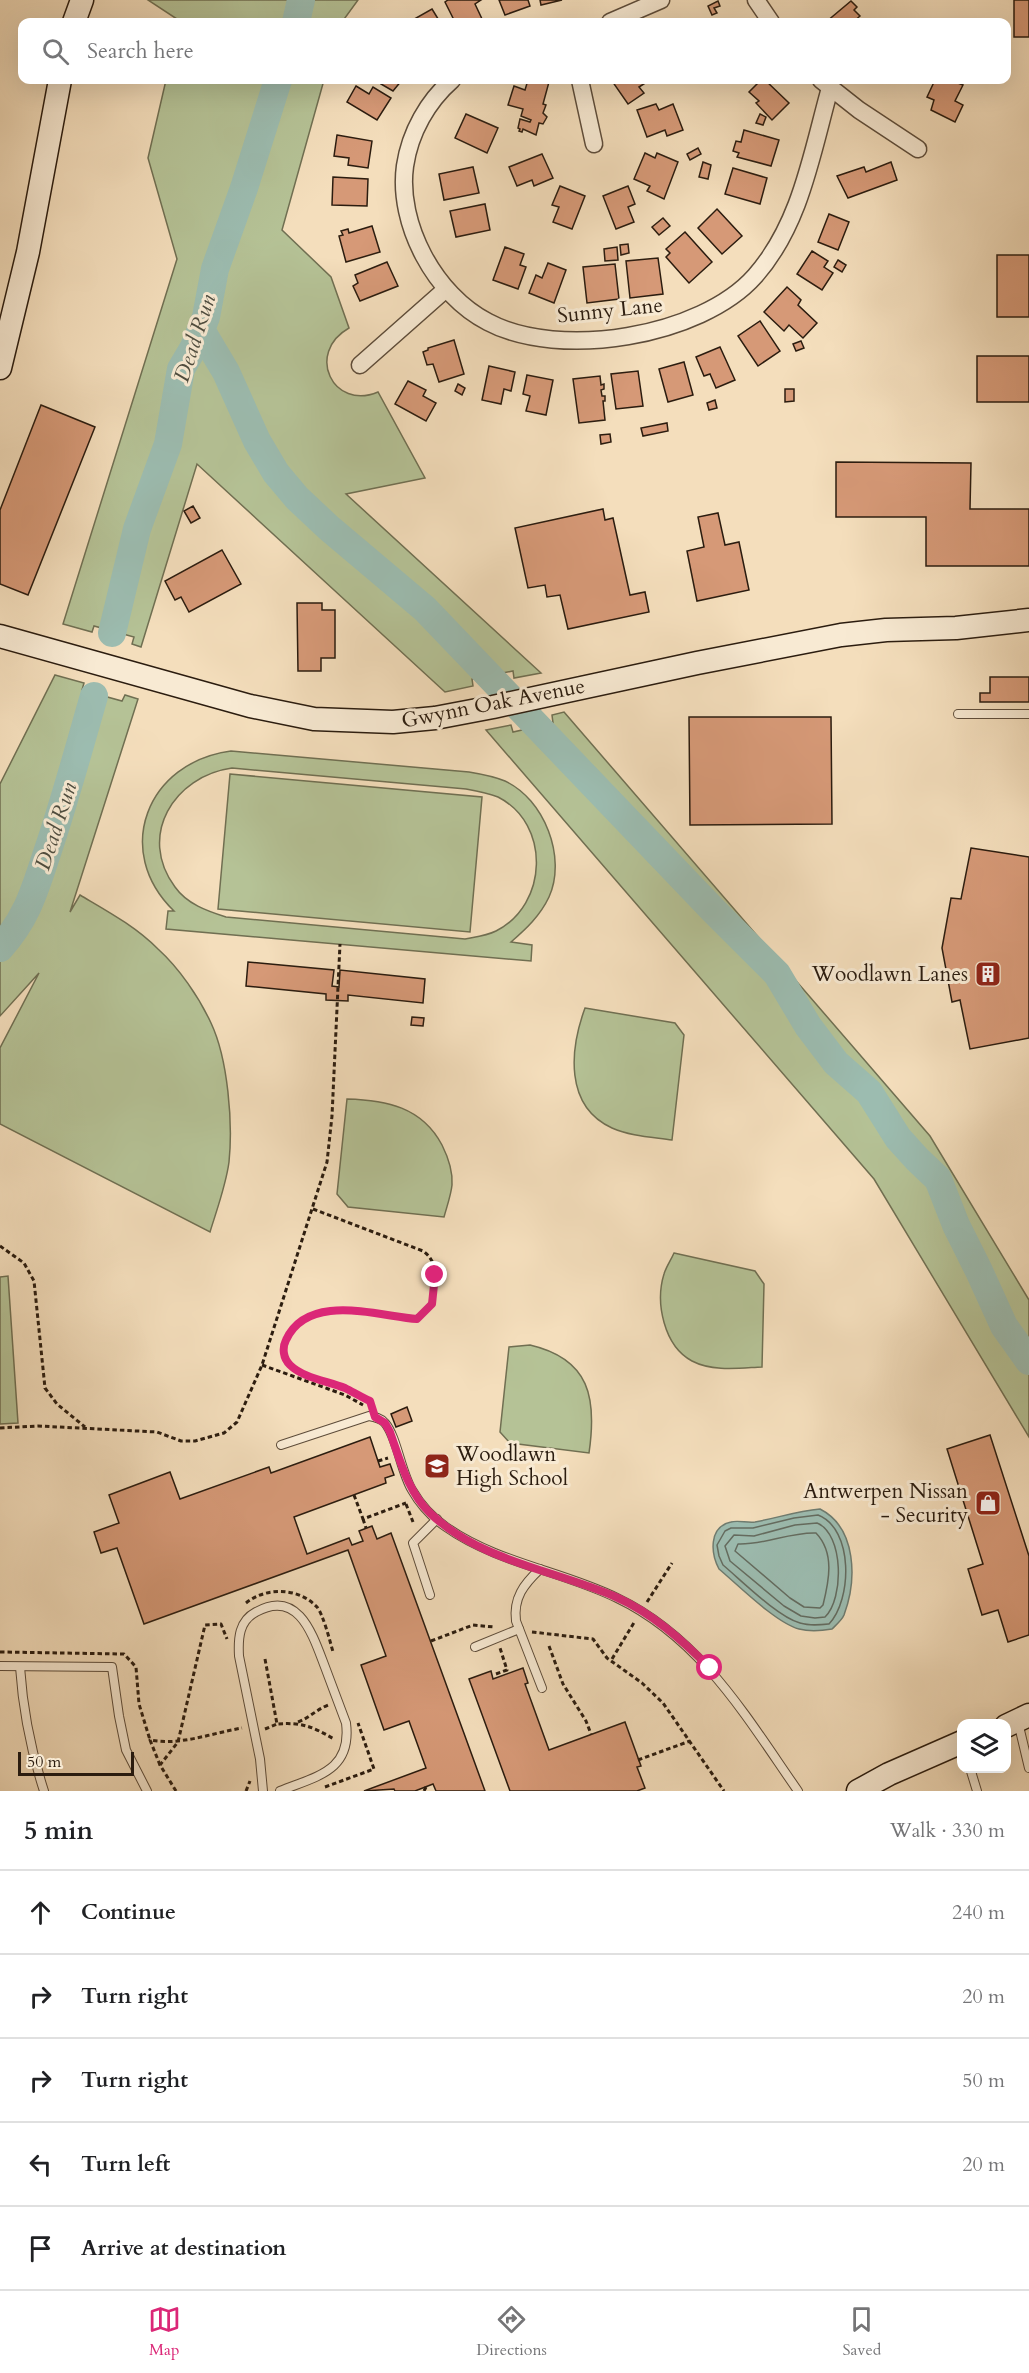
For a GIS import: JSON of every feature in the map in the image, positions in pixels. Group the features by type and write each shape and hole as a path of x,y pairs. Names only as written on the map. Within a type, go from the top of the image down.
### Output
{"street":[{"path":"75,18 81,0"},
{"path":"619,18 661,0"},
{"path":"756,0 768,18"},
{"path":"1,362 28,252 59,84"},
{"name":"Sunny Lane","path":"447,84 437,93 423,115 405,165 404,190 418,244 446,289 487,322 538,339 576,341 646,333 678,325 708,311 732,296 755,276 789,223 801,193 825,84"},
{"path":"581,84 594,144"},
{"path":"825,84 859,110 918,149"},
{"path":"360,364 446,289"},
{"name":"Gwynn Oak Avenue","path":"0,636 250,706 314,719 393,722 435,718 493,707 841,635 886,630 956,628 1029,620"},
{"name":"Gwynn Oak Avenue","path":"956,628 1029,636"},
{"path":"858,1791 889,1774 957,1744"}],"lane":[{"path":"958,714 1029,714"},
{"path":"281,1445 372,1416 385,1423 411,1490 428,1512 446,1527 493,1552 616,1597 650,1615 683,1641 710,1668 798,1791"},
{"path":"430,1595 413,1543 437,1519"},
{"path":"540,1569 526,1582 515,1604 516,1621 523,1630 542,1688"},
{"path":"264,1791 260,1759 239,1656 238,1639 241,1628 249,1615 263,1607 277,1605 299,1614 310,1630 346,1723 348,1738 343,1756 335,1766 323,1774 280,1791"},
{"path":"475,1647 523,1630"},
{"path":"0,1666 112,1667 126,1750 147,1791"},
{"path":"20,1667 24,1714 31,1752 44,1791"},
{"path":"1021,1721 1029,1768"},
{"path":"972,1773 977,1791"}],"path":[{"path":"0,1428 38,1426 157,1432 170,1439 195,1441 224,1433 237,1422 262,1365 327,1162 340,944"},
{"path":"313,1209 423,1251 428,1254 434,1264 435,1288 432,1304 417,1319 356,1310 330,1311 307,1317 288,1335 284,1345 284,1356 289,1365 370,1401 372,1416"},
{"path":"0,1246 24,1263 34,1281 45,1388 57,1404 86,1428"},
{"path":"262,1365 345,1395 364,1406 372,1416"},
{"path":"354,1495 366,1528"},
{"path":"363,1519 406,1503"},
{"path":"647,1603 672,1563"},
{"path":"612,1659 636,1621"},
{"path":"160,1765 178,1742 205,1624 221,1624 230,1646"},
{"path":"430,1641 473,1625 501,1628"},
{"path":"523,1630 593,1639 608,1658 663,1703 724,1791"},
{"path":"496,1638 507,1670 496,1674"},
{"path":"549,1646 563,1684 586,1720 591,1734"},
{"path":"0,1652 124,1654 136,1667 139,1704 150,1740 160,1765 176,1791"},
{"path":"265,1659 277,1724 297,1723 313,1727 345,1746"},
{"path":"297,1723 306,1719 312,1711 329,1704"},
{"path":"150,1740 164,1743 178,1742 244,1727 246,1737"},
{"path":"638,1760 690,1741"},
{"path":"246,1791 251,1776"}],"green space":[{"path":"148,0 358,0 345,18 175,18"},
{"path":"165,84 323,84 282,230 331,277 349,328 336,339 329,351 327,364 330,376 337,387 348,394 362,396 378,392 425,478 346,494 541,673 514,678 513,671 472,679 473,686 445,692 197,464 141,647 132,644 134,637 94,626 92,632 63,624 177,259 148,158"},
{"path":"55,675 84,683 82,690 122,701 125,695 138,699 70,912 80,895 140,933 181,974 201,1003 211,1023 222,1054 228,1091 230,1146 228,1171 210,1232 0,1124 0,1048 39,973 0,1016 0,784"},
{"path":"564,712 930,1136 1029,1300 1029,1437 874,1179 486,730 511,725 513,732 553,723 552,715"},
{"path":"231,751 469,772 505,781 531,801 541,815 553,847 554,881 549,897 537,916 511,942 532,945 531,961 166,929 168,911 174,911 155,887 145,862 143,837 148,813 160,791 178,772 202,759","holes":["232,768 466,789 498,797 515,809 527,826 534,844 536,864 533,884 526,903 513,919 496,931 477,937 465,939 226,917 185,898 175,887 164,868 160,848 161,829 168,811 178,796 193,783 211,773"]},
{"path":"230,774 482,797 470,932 218,909"},
{"path":"585,1008 675,1023 684,1035 672,1140 619,1131 596,1118 585,1106 578,1091 574,1058"},
{"path":"347,1099 375,1101 402,1108 424,1122 434,1132 446,1154 452,1175 444,1217 348,1207 337,1194"},
{"path":"674,1253 755,1271 764,1284 762,1367 709,1367 692,1361 675,1345 664,1323 661,1298 664,1274"},
{"path":"8,1276 18,1423 0,1424 0,1277"},
{"path":"530,1345 550,1351 566,1360 585,1384 592,1415 589,1453 510,1443 500,1432 509,1347"}],"water":[{"path":"820,1509 841,1529 847,1542 851,1556 851,1586 842,1619 832,1629 807,1631 779,1619 719,1569 714,1556 713,1542 718,1529 731,1522 755,1522"}],"building":[{"path":"448,0 481,0 475,4 482,18 453,18 445,2"},
{"path":"499,0 528,0 530,6 505,15"},
{"path":"540,0 562,0 541,5"},
{"path":"1014,0 1029,0 1029,37 1014,37"},
{"path":"718,1 720,6 714,8 717,13 712,15 708,6"},
{"path":"851,1 857,7 854,10 860,16 858,18 831,18"},
{"path":"432,9 438,18 416,18"},
{"path":"381,84 399,84 393,91"},
{"path":"527,84 548,84 543,104 546,105 543,113 547,117 543,124 539,123 536,135 523,129 522,132 519,131 520,119 530,122 531,120 521,116 523,109 508,105 514,86 525,90"},
{"path":"614,84 644,84 639,87 644,93 628,104"},
{"path":"757,84 769,84 789,103 772,120 756,103 759,101 749,92"},
{"path":"933,84 963,85 955,101 963,105 955,122 931,110 934,100 927,97"},
{"path":"356,86 369,94 373,87 391,98 377,120 347,102"},
{"path":"656,104 659,110 673,104 683,130 667,136 665,130 647,137 637,110"},
{"path":"466,114 498,128 487,153 455,138"},
{"path":"760,114 766,117 763,125 756,123"},
{"path":"744,130 779,140 771,166 737,157 739,153 733,151 736,141 741,142"},
{"path":"337,135 372,141 368,168 348,165 349,158 334,156"},
{"path":"698,148 701,154 690,160 687,154"},
{"path":"645,153 655,158 657,153 678,162 664,199 647,191 650,186 634,179"},
{"path":"542,154 553,178 534,186 532,180 517,186 509,167"},
{"path":"703,162 711,165 708,179 699,177"},
{"path":"891,162 897,180 848,198 837,176 864,167 866,172"},
{"path":"473,167 479,193 444,200 439,174"},
{"path":"733,168 767,178 760,204 725,194"},
{"path":"333,177 368,179 367,206 332,205"},
{"path":"560,186 585,196 572,229 553,222 559,207 552,205"},
{"path":"628,186 635,204 628,207 634,222 616,229 603,196"},
{"path":"485,204 490,230 456,237 450,211"},
{"path":"717,209 742,236 722,254 698,228"},
{"path":"829,214 849,222 838,250 818,242"},
{"path":"663,218 670,226 659,235 652,227"},
{"path":"372,226 380,252 346,262 339,236 343,235 341,231 348,229 349,233"},
{"path":"685,232 712,262 689,283 666,257 670,253 666,249"},
{"path":"628,244 629,253 621,255 620,245"},
{"path":"505,247 524,254 520,265 526,267 518,289 493,280"},
{"path":"617,247 618,260 605,261 604,249"},
{"path":"812,251 828,261 824,267 833,273 822,290 797,274"},
{"path":"997,255 1029,255 1029,317 997,317"},
{"path":"658,258 663,294 630,298 626,261"},
{"path":"838,260 846,265 842,272 834,267"},
{"path":"387,262 398,286 360,301 353,286 358,283 355,275"},
{"path":"548,263 566,270 554,303 529,293 536,275 542,278"},
{"path":"615,264 619,299 587,303 583,267"},
{"path":"787,287 801,300 798,305 817,323 803,338 789,325 784,331 764,312"},
{"path":"760,321 780,351 758,366 738,336"},
{"path":"454,340 464,374 439,382 433,364 427,365 423,352 428,348"},
{"path":"801,341 804,348 796,351 793,344"},
{"path":"720,347 735,380 716,388 710,374 704,376 696,357"},
{"path":"977,356 1029,356 1029,402 977,402"},
{"path":"684,362 693,395 668,402 659,369"},
{"path":"489,366 515,372 511,391 504,389 501,404 482,400"},
{"path":"638,371 643,406 616,409 611,374"},
{"path":"527,375 553,380 546,415 526,411 530,396 523,394"},
{"path":"600,376 601,385 604,384 604,389 601,390 602,396 605,396 605,401 603,401 605,420 579,423 573,379"},
{"path":"408,381 426,390 423,396 436,403 426,421 395,404"},
{"path":"458,384 465,388 462,395 455,391"},
{"path":"785,389 794,389 794,401 785,402"},
{"path":"715,400 717,408 709,410 707,403"},
{"path":"41,405 95,427 28,595 0,584 0,510"},
{"path":"667,423 668,431 643,436 641,428"},
{"path":"610,434 611,442 601,444 600,435"},
{"path":"836,462 971,463 970,509 1029,509 1029,566 926,566 926,517 836,517"},
{"path":"193,506 200,518 191,523 184,511"},
{"path":"603,509 605,520 613,518 630,595 645,592 649,612 568,629 560,595 547,597 545,585 528,588 515,528"},
{"path":"718,513 725,545 739,542 749,590 697,601 687,551 704,547 698,517"},
{"path":"222,550 241,584 189,612 181,597 175,600 165,581"},
{"path":"297,603 322,603 322,610 335,610 335,658 321,658 321,671 298,671"},
{"path":"990,677 1029,677 1029,702 980,702 980,693 990,693"},
{"path":"689,717 831,717 832,824 690,825"},
{"name":"Woodlawn Lanes","path":"971,848 1029,857 1029,1038 970,1049 960,1000 952,1002 942,948 951,898 961,899"},
{"path":"248,962 334,970 332,986 339,987 340,970 425,979 423,1003 348,995 348,1001 326,1000 326,994 246,986"},
{"path":"412,1017 424,1018 423,1026 411,1025"},
{"path":"407,1407 412,1421 396,1427 391,1414"},
{"name":"Antwerpen Nissan - Security","path":"990,1435 1029,1556 1029,1635 1008,1642 998,1610 982,1615 968,1569 983,1564 947,1449"},
{"path":"370,1437 380,1467 390,1464 394,1475 385,1478 386,1483 294,1517 307,1554 349,1538 352,1545 363,1541 359,1531 372,1526 377,1539 391,1533 485,1791 436,1791 433,1784 415,1791 395,1791 394,1789 364,1791 426,1768 409,1721 384,1730 361,1665 386,1656 348,1550 144,1624 117,1548 101,1553 94,1532 119,1523 109,1495 170,1472 180,1499 269,1467 271,1473"},
{"path":"523,1668 528,1683 525,1684 549,1750 625,1722 641,1766 637,1767 645,1788 637,1791 510,1791 469,1679 491,1671 493,1679"}],"waterway":[{"name":"Dead Run","path":"297,18 301,0"},
{"name":"Dead Run","path":"112,633 137,529 168,444 181,369 194,347 206,317 215,269 244,188 277,84"},
{"path":"201,330 226,372 257,441 276,473 297,498 425,609 777,974 808,1026 836,1063 869,1092 898,1138 938,1179 956,1225 1004,1326 1029,1361"},
{"name":"Dead Run","path":"0,948 24,914 34,890 94,696"}],"place":[{"name":"Woodlawn Lanes","path":"988,974"},
{"name":"Woodlawn High School","path":"437,1466"},
{"name":"Antwerpen Nissan - Security","path":"988,1503"}],"route":[{"path":"435,1275 432,1304 424,1315 417,1319 356,1310 330,1311 307,1317 288,1335 284,1345 284,1356 289,1365 370,1401 375,1417 385,1423 390,1432 411,1490 428,1512 446,1527 493,1552 616,1597 650,1615 683,1641 710,1668"}]}
